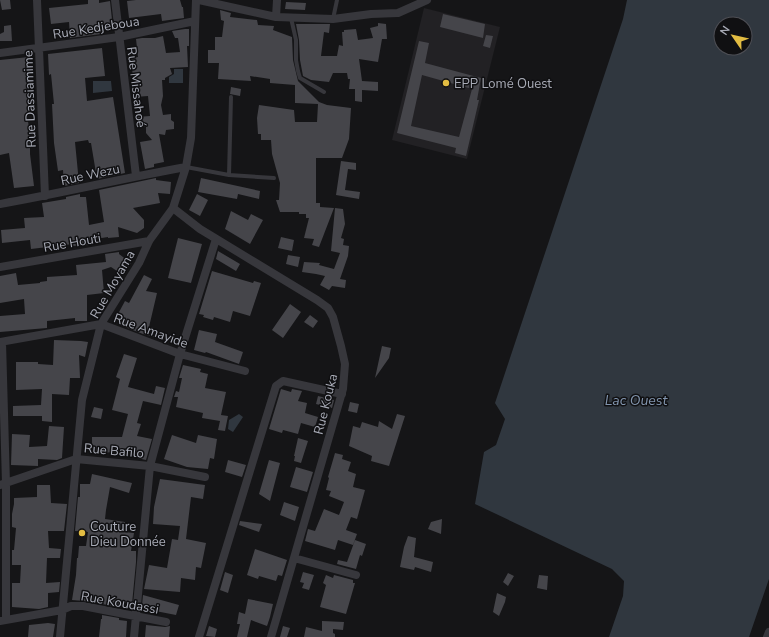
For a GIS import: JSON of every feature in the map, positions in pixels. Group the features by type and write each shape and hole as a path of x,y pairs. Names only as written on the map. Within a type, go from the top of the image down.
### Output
{"street":[{"name":"Rue Dassiamime","path":"37,0 45,196"},
{"name":"Rue Missahoé","path":"115,0 136,176"},
{"name":"Rue Moyama","path":"60,637 82,400 101,324 139,263 149,241 173,208 186,167 191,138 196,0"},
{"path":"199,0 276,17 333,19 371,14 398,13 427,0"},
{"path":"276,17 277,0"},
{"name":"Rue Kedjeboua","path":"0,53 119,37 195,22"},
{"name":"Rue Wezu","path":"0,204 186,167"},
{"name":"Rue Kouka","path":"173,208 200,229 318,300 328,308 333,317 345,364 345,377 342,394 271,637"},
{"path":"134,637 150,466 180,354 216,239"},
{"name":"Rue Houti","path":"0,267 149,241"},
{"name":"Rue Amayide","path":"1,342 101,324 180,354 245,371"},
{"path":"1,342 3,620"},
{"path":"199,637 276,386 283,381 342,394"},
{"name":"Rue Bafilo","path":"3,485 76,459 150,466 206,477"},
{"path":"294,558 356,575"},
{"name":"Rue Koudassi","path":"3,620 62,610 71,606 83,606 166,622"},
{"path":"767,637 769,632"}],"lane":[{"path":"333,19 336,0"},
{"path":"291,18 296,40 296,60 300,78 324,92"},
{"path":"229,175 231,97"},
{"path":"186,167 229,175 274,178"}],"shaded area":[{"name":"EPP Lomé Ouest","path":"424,8 500,27 467,159 392,140"}],"water":[{"name":"Lac Ouest","path":"627,0 769,0 769,579 749,637 609,637 623,596 624,581 612,569 475,504 484,452 496,445 505,419 495,403 623,19"},
{"path":"174,69 183,69 183,83 169,83 169,77 174,74"},
{"path":"93,81 111,81 112,91 93,93"},
{"path":"239,414 243,417 233,432 228,429 229,420"}],"building":[{"path":"0,0 10,0 11,9 2,10"},
{"path":"88,0 99,0 99,3 110,1 113,29 100,31 101,34 70,38 69,22 51,24 49,8 88,4"},
{"path":"180,0 183,7 184,18 162,21 161,14 129,18 127,1"},
{"path":"286,2 306,3 305,10 285,9"},
{"path":"220,10 231,13 230,17 257,20 258,25 274,26 273,30 292,37 293,60 298,81 319,102 327,105 351,108 349,139 342,158 316,158 316,203 320,203 320,207 334,208 319,247 312,245 314,239 304,238 309,218 306,218 306,214 299,214 299,212 280,212 276,200 279,200 280,183 272,154 271,140 261,140 261,134 258,134 257,118 259,105 294,110 295,122 317,122 318,104 295,103 295,85 270,83 270,79 250,76 251,81 218,79 219,63 208,63 208,50 215,50 215,37 222,37 224,21 221,20"},
{"path":"443,14 485,24 483,38 440,27"},
{"path":"378,23 386,24 387,39 382,39 378,62 359,59 362,81 378,82 378,91 362,90 362,102 355,101 355,89 349,89 350,79 348,79 347,73 333,73 329,82 311,80 303,76 296,24 330,24 329,33 324,32 321,56 337,56 339,45 343,46 342,32 344,32 344,30 356,29 358,40 373,38 370,28 378,26"},
{"path":"11,25 12,41 0,41 0,34 4,32 4,26"},
{"path":"189,29 189,46 187,46 188,67 170,68 172,74 165,78 165,80 162,80 163,96 161,105 163,115 171,114 171,120 174,122 174,129 166,130 165,135 159,134 164,162 154,164 154,167 145,169 140,142 152,140 146,133 146,126 138,127 137,117 150,116 148,96 135,97 131,58 138,57 136,39 163,36 166,53 180,52 178,38 175,38 172,31"},
{"path":"486,35 493,36 490,48 483,46"},
{"path":"419,41 429,43 425,63 481,78 477,100 479,100 466,156 455,153 456,148 397,133","holes":["422,75 472,89 459,137 411,126"]},
{"path":"102,48 105,76 85,78 87,101 113,97 125,173 97,179 91,143 89,143 88,140 75,142 79,183 64,186 63,170 58,171 54,143 52,104 54,104 51,74 49,75 48,54"},
{"path":"29,57 29,114 27,114 34,186 14,188 9,153 0,155 0,60"},
{"path":"231,87 241,89 240,96 230,94"},
{"path":"341,161 356,163 356,170 348,169 345,190 360,192 359,199 336,195"},
{"path":"156,178 156,180 171,182 170,194 158,193 160,203 133,208 144,220 144,228 137,233 118,227 119,237 89,240 89,245 73,246 73,244 31,249 30,240 2,243 1,230 25,228 24,218 44,217 42,203 66,199 66,197 80,194 80,197 86,197 89,225 104,222 99,190"},
{"path":"201,178 260,191 259,199 238,194 237,199 198,192"},
{"path":"197,194 208,200 200,216 189,210"},
{"path":"335,208 343,209 345,224 341,238 344,239 343,245 349,246 348,256 340,279 346,280 345,288 332,286 329,290 320,285 325,276 302,272 304,262 320,263 319,265 334,269 340,253 331,251"},
{"path":"231,211 248,220 251,214 263,220 250,244 225,229"},
{"path":"281,237 294,240 292,251 278,248"},
{"path":"178,238 202,244 191,283 168,278"},
{"path":"218,251 240,264 236,271 216,259"},
{"path":"119,252 119,254 131,263 123,275 111,267 102,270 104,293 87,295 87,321 75,321 75,318 47,321 47,328 0,332 0,316 25,314 24,299 0,303 0,276 16,273 18,285 40,283 47,281 47,277 77,275 76,265 106,262 105,254"},
{"path":"288,255 300,257 298,267 286,264"},
{"path":"212,271 253,283 254,281 261,283 250,316 233,311 230,322 214,317 213,320 199,314"},
{"path":"144,275 152,279 146,291 157,293 149,327 165,333 164,340 120,325 123,317 118,314 125,301 129,303"},
{"path":"290,304 301,312 283,338 272,330"},
{"path":"310,315 318,321 313,328 304,322"},
{"path":"199,330 217,334 215,342 243,352 239,364 206,352 194,350"},
{"path":"54,340 88,342 85,357 79,355 80,378 70,378 69,395 52,394 52,422 42,421 42,416 13,416 13,406 41,405 42,389 16,390 16,362 38,362 38,364 53,365"},
{"path":"382,346 391,348 389,358 375,378"},
{"path":"124,354 137,358 128,387 154,394 156,386 165,388 161,405 143,401 137,423 141,424 137,436 152,439 146,460 133,457 134,453 92,452 92,437 122,437 128,414 112,410 120,379 116,377"},
{"path":"183,365 201,369 200,372 208,374 205,388 226,392 221,415 228,416 225,431 218,430 220,421 202,418 203,413 176,407 178,397 174,397 176,391 179,392 182,378 179,378"},
{"path":"281,389 291,392 292,389 302,391 298,401 307,403 305,413 318,417 315,427 301,423 298,434 283,430 282,433 269,429"},
{"path":"318,396 334,400 332,408 316,404"},
{"path":"350,402 359,404 357,413 348,411"},
{"path":"94,407 103,409 101,419 91,417"},
{"path":"397,414 405,416 389,466 371,461 372,456 349,446 353,426 360,428 362,422 378,427 379,421 392,429"},
{"path":"49,426 64,427 62,458 57,460 38,459 38,466 11,465 12,434 30,435 29,447 47,446"},
{"path":"172,435 196,443 198,435 217,439 214,459 210,458 208,469 187,467 164,459"},
{"path":"298,438 308,441 301,463 294,461"},
{"path":"335,453 343,455 342,459 351,462 348,471 356,474 353,487 365,490 357,519 351,517 346,530 357,534 353,545 338,540 335,550 305,541 308,529 315,531 324,509 339,515 344,502 329,496 331,491 326,490"},
{"path":"228,460 246,465 242,477 225,472"},
{"path":"269,460 280,463 270,501 259,494"},
{"path":"296,467 313,472 307,492 290,487"},
{"path":"92,474 132,483 129,493 110,487 105,519 125,522 124,532 134,533 131,551 136,551 136,562 132,604 120,602 120,607 72,600 79,546 86,546 88,532 75,531 78,497 80,497 80,484 90,484"},
{"path":"160,479 205,485 203,499 191,497 186,539 206,543 201,568 196,567 195,580 181,578 180,592 144,589 149,565 167,568 172,539 178,540 180,526 153,524 154,507"},
{"path":"37,485 50,485 51,503 67,504 64,531 48,531 49,548 61,549 60,558 47,558 46,583 60,582 59,592 48,593 48,607 39,609 12,607 12,583 20,583 21,565 12,565 12,550 14,550 16,528 12,527 14,498 37,497"},
{"path":"284,502 299,507 295,521 280,515"},
{"path":"442,519 441,534 428,529 431,522"},
{"path":"240,521 262,524 259,532 239,525"},
{"path":"408,536 416,538 414,557 433,562 431,572 415,567 414,570 400,567"},
{"path":"355,540 366,544 362,556 360,555 356,569 337,564 338,560 347,562"},
{"path":"255,549 287,560 282,576 278,575 276,581 259,576 258,579 247,575"},
{"path":"225,572 233,575 228,593 220,590"},
{"path":"303,572 314,575 309,590 302,588 304,583 300,582"},
{"path":"508,573 514,576 508,586 503,582"},
{"path":"326,575 333,578 334,575 353,580 353,583 355,583 346,614 320,607 326,585 323,583"},
{"path":"539,575 548,576 547,590 537,588"},
{"path":"497,593 506,597 499,616 493,612"},
{"path":"143,595 179,605 176,615 145,609 145,606 142,606"},
{"path":"248,599 273,604 270,617 267,626 251,620 247,637 237,637 240,624 237,624 239,612 245,614"},
{"path":"102,615 127,621 126,637 99,637"},
{"path":"322,621 344,622 343,630 333,629 335,637 304,637 306,627 322,631"},
{"path":"48,623 55,624 53,637 28,637 29,625"},
{"path":"146,625 165,627 170,626 169,637 145,637"},
{"path":"209,626 217,629 215,637 206,636"},
{"path":"283,626 290,628 287,637 280,637"}],"place":[{"name":"EPP Lomé Ouest","path":"446,83"},
{"name":"Couture Dieu Donnée","path":"82,533"}]}
